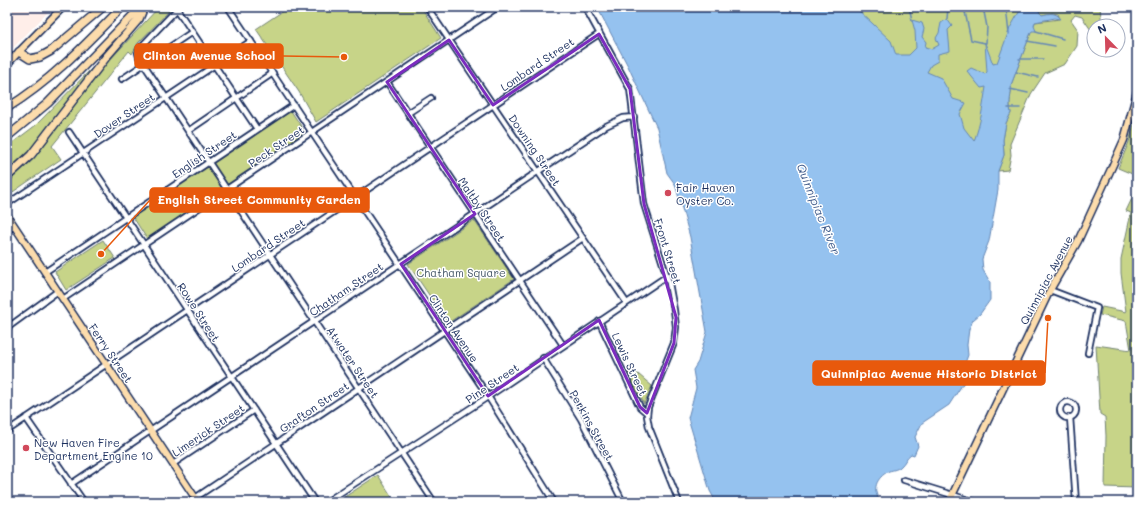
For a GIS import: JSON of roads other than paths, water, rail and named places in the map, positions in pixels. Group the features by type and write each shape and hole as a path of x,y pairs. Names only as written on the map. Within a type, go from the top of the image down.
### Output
{"highway":[{"path":"19,52 30,59 44,55 103,7"},
{"path":"7,108 32,92 57,72 122,7"},
{"path":"7,136 48,102 143,7"},
{"path":"7,177 31,155 107,56 138,21 143,7"}],"main road":[{"path":"7,64 63,7"},
{"name":"Quinnipiac Avenue","path":"945,502 949,498 962,472 1050,290 1078,242 1120,148 1137,92"},
{"name":"Ferry Street","path":"7,215 197,500"}],"street":[{"name":"Clinton Avenue","path":"228,7 445,330 554,502"},
{"name":"Downing Street","path":"427,7 626,302"},
{"name":"Peck Street","path":"63,300 498,7"},
{"name":"Front Street","path":"585,7 628,83 634,117 644,204 666,276 676,317 675,337 647,413"},
{"path":"178,8 192,32 258,129"},
{"name":"Atwater Street","path":"178,8 140,48 138,53 434,502"},
{"path":"122,79 192,32"},
{"name":"Lombard Street","path":"7,431 599,34"},
{"name":"Dover Street","path":"7,204 251,41"},
{"path":"188,131 273,73"},
{"name":"Maltby Street","path":"387,82 563,345"},
{"path":"408,113 431,98"},
{"name":"English Street","path":"45,272 294,105"},
{"name":"Chatham Street","path":"72,484 606,126 623,118 634,117"},
{"name":"Rowe Street","path":"69,132 314,502"},
{"path":"7,231 14,226"},
{"name":"Grafton Street","path":"197,500 276,444 582,238"},
{"name":"Pine Street","path":"326,502 403,453 666,276"},
{"path":"1050,290 1097,308 1088,353"},
{"path":"7,328 58,291"},
{"name":"Lewis Street","path":"599,321 640,406 647,413"},
{"name":"Perkins Street","path":"544,358 580,419 623,502"},
{"name":"Limerick Street","path":"173,464 254,410"},
{"path":"647,413 649,427 679,502"},
{"path":"1070,417 1076,502"},
{"path":"26,418 84,502"},
{"path":"904,480 949,498 976,502"}],"water":[{"name":"Quinnipiac River","path":"597,7 855,7 891,41 896,55 909,55 916,48 915,31 912,20 922,23 924,29 922,37 926,42 925,47 932,49 939,45 936,38 939,33 941,23 947,19 952,26 948,30 950,51 938,54 938,61 931,65 927,72 941,78 953,99 966,103 960,114 964,128 974,141 980,121 986,87 981,88 967,71 971,68 985,74 987,72 985,43 993,64 997,63 1010,28 1022,7 1041,7 1039,12 1042,15 1053,14 1057,15 1061,19 1055,18 1035,22 1034,26 1036,31 1032,31 1030,35 1011,85 1011,113 1006,123 1003,140 1004,155 998,171 998,190 989,241 982,259 983,270 990,282 990,300 980,314 973,320 969,329 967,345 968,355 961,374 964,382 949,405 922,423 915,437 918,446 914,455 911,454 900,467 889,471 878,481 876,485 876,493 881,502 716,502 710,491 688,418 696,388 693,370 698,362 707,332 690,237 675,184 667,173 657,128 628,66"}],"waterway":[{"path":"909,7 912,20"},
{"path":"947,19 948,7"},
{"path":"964,7 971,40 985,43"},
{"path":"983,7 987,27 986,43"},
{"path":"1006,7 1009,34"},
{"path":"1036,31 1063,39"},
{"path":"1027,41 1055,46"},
{"path":"1019,59 1043,59"},
{"path":"1016,72 1038,77"},
{"path":"1010,89 1028,93"},
{"path":"1008,108 1020,108"}],"place":[{"name":"Clinton Avenue School","path":"344,57"},
{"name":"Fair Haven Oyster Co.","path":"668,193"},
{"name":"English Street Community Garden","path":"101,254"},
{"name":"Quinnipiac Avenue Historic District","path":"1048,318"},
{"name":"New Haven Fire Department Engine 10","path":"26,448"}],"park label":[{"name":"Chatham Square","path":"461,272"}]}
